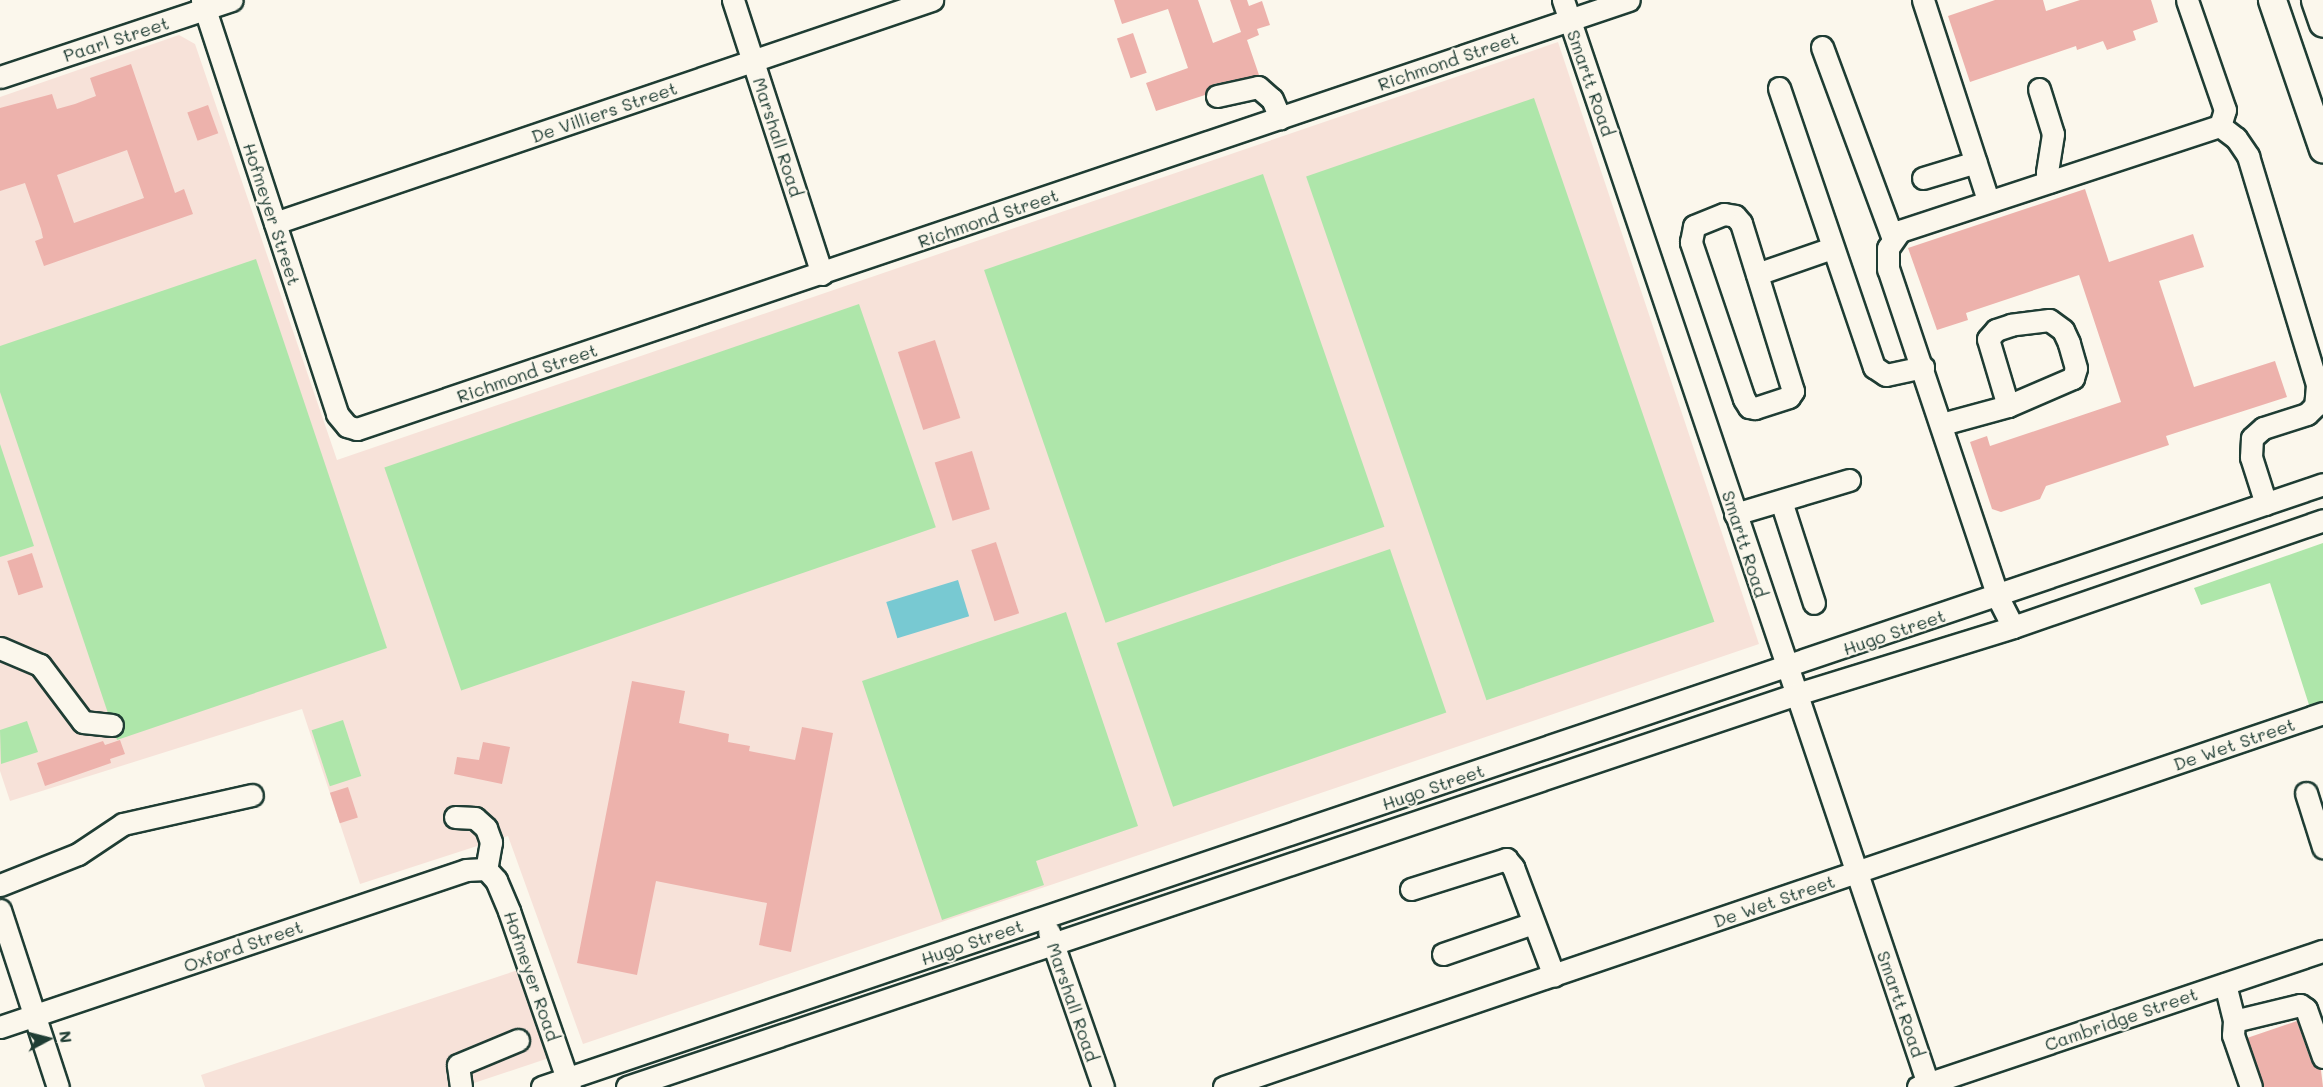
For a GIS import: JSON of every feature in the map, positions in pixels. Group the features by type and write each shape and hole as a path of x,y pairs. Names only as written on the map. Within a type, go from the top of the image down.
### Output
{"main road":[{"path":"2272,0 2323,148"},
{"path":"2315,0 2323,23"}],"street":[{"name":"Paarl Street","path":"0,78 203,5 232,0"},
{"name":"Marshall Road","path":"733,0 822,274"},
{"name":"De Villiers Street","path":"274,223 932,0"},
{"name":"Smartt Road","path":"1563,0 1786,669 1797,694 1925,1086"},
{"name":"Richmond Street","path":"346,426 361,428 1629,0"},
{"path":"1923,0 1988,200"},
{"path":"2187,0 2225,110 2220,126"},
{"name":"Hofmeyer Street","path":"203,5 337,414 346,426"},
{"path":"1822,47 1893,239"},
{"path":"1217,96 1258,87 1272,99 1280,118"},
{"path":"1779,88 1832,248 1879,374 1897,374 1923,367"},
{"path":"2039,89 2053,134 2053,148 2048,165 2050,181"},
{"path":"2013,627 1998,597 1923,367 1888,269 1888,248 1900,231 1988,200 2220,126"},
{"path":"2220,126 2236,138 2248,156 2317,385 2315,406 2307,414 2263,428 2252,438 2251,457 2266,504"},
{"path":"1923,178 1976,162"},
{"path":"1724,214 1737,217 1757,274 1793,391 1789,397 1755,408 1749,407 1744,399 1692,246 1692,230 1724,214"},
{"path":"1757,274 1832,248"},
{"path":"1942,424 2008,406 2073,378 2076,368 2069,343 2063,330 2049,320 2011,325 1996,330 1988,339 2008,406"},
{"path":"1735,514 1850,480"},
{"name":"Hugo Street","path":"542,1087 569,1083 873,975 1786,669 2323,484"},
{"path":"1781,501 1814,603"},
{"name":"Hugo Street","path":"627,1087 885,1003 1797,694 2013,627 2323,520"},
{"path":"2125,553 2136,584"},
{"path":"0,648 39,665 83,722 112,726"},
{"name":"De Wet Street","path":"1224,1087 2323,713"},
{"path":"2306,793 2323,847"},
{"path":"0,885 78,855 123,824 252,795"},
{"path":"454,817 475,818 486,828 491,842 486,869"},
{"path":"1411,889 1506,859 1513,867 1554,976"},
{"name":"Oxford Street","path":"0,1027 466,870 486,869"},
{"name":"Hofmeyer Road","path":"486,869 496,880 509,911 569,1083"},
{"path":"0,910 58,1087"},
{"name":"Marshall Road","path":"1042,918 1054,945 1103,1087"},
{"path":"1443,954 1533,923"},
{"name":"Cambridge Street","path":"1925,1086 2323,951"},
{"path":"873,975 885,1003"},
{"path":"2225,984 2234,1021 2233,1035 2251,1087"},
{"path":"2234,1021 2300,1005 2306,1009 2323,1057"},
{"path":"461,1087 458,1065 518,1040"}],"shaded area":[{"path":"179,35 195,44 337,460 1558,42 1759,644 583,1044 508,836 360,884 302,709 10,801 0,771 0,97"},
{"path":"518,970 549,1058 462,1087 205,1087 201,1075"}],"green space":[{"path":"1534,98 1714,622 1486,700 1306,176"},
{"path":"1263,174 1384,527 1106,623 984,270"},
{"path":"256,259 387,648 117,740 0,392 0,346"},
{"path":"859,304 936,527 461,691 384,467"},
{"path":"0,444 34,546 0,557"},
{"path":"2323,543 2323,703 2310,708 2270,583 2201,605 2194,588"},
{"path":"1390,549 1446,713 1173,807 1117,643"},
{"path":"1066,612 1138,826 1036,861 1044,885 942,920 862,681"},
{"path":"343,720 361,776 330,786 312,730"},
{"path":"27,721 38,752 1,764 0,730"}],"water":[{"path":"958,580 969,616 897,638 886,602"}],"building":[{"path":"1114,0 1198,0 1213,43 1241,32 1230,0 1247,0 1249,6 1262,1 1270,25 1257,29 1259,35 1247,40 1259,75 1214,84 1205,95 1156,111 1146,83 1188,68 1168,9 1122,24"},
{"path":"1995,0 2043,0 2046,11 2080,0 2151,0 2158,22 2133,31 2136,40 2107,50 2103,41 2077,50 2076,46 1970,82 1948,16"},
{"path":"1133,33 1147,73 1131,78 1117,39"},
{"path":"131,64 175,193 184,189 193,214 44,266 35,241 43,238 41,229 25,183 0,191 0,108 52,94 57,109 75,104 96,96 90,78","holes":["127,150 144,198 74,223 57,175"]},
{"path":"208,105 218,133 198,141 187,113"},
{"path":"2085,189 2109,262 2193,234 2204,267 2159,281 2194,387 2275,361 2287,397 2166,436 2169,445 2046,486 2040,499 2001,512 1992,509 1970,442 1987,436 1990,446 2121,402 2079,275 1966,313 1968,320 1937,330 1908,248"},
{"path":"935,340 960,418 923,430 898,352"},
{"path":"972,451 990,509 953,521 935,462"},
{"path":"996,542 1019,613 994,621 971,550"},
{"path":"32,553 43,587 18,595 7,561"},
{"path":"632,681 685,691 679,723 729,734 728,742 750,746 749,751 795,760 802,727 833,733 791,952 759,945 767,903 656,881 637,975 577,963"},
{"path":"120,740 125,754 110,759 111,763 45,786 37,763 103,741 105,745"},
{"path":"483,742 510,747 502,784 454,774 457,757 479,760"},
{"path":"348,787 358,817 340,823 330,793"},
{"path":"2297,1021 2311,1061 2321,1070 2323,1087 2263,1087 2247,1038"}]}
